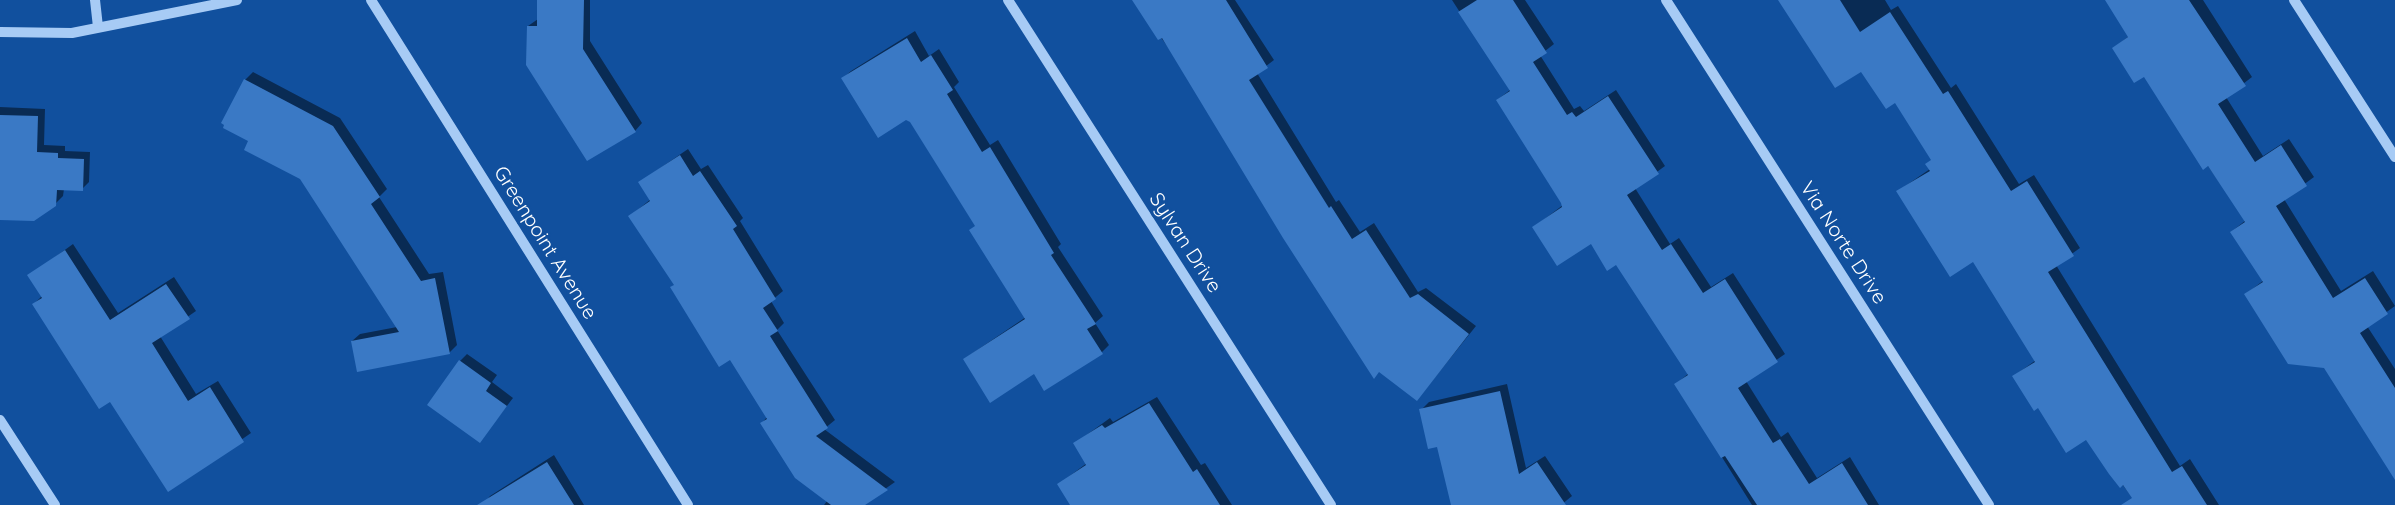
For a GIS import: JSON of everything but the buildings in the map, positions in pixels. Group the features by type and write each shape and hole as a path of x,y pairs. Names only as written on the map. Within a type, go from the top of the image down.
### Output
{"street":[{"path":"95,0 98,27"},
{"path":"0,32 72,33 237,0"},
{"name":"Greenpoint Avenue","path":"371,0 688,505"},
{"name":"Sylvan Drive","path":"1008,0 1331,505"},
{"name":"Via Norte Drive","path":"1666,0 1989,505"},
{"path":"2294,0 2395,157"},
{"path":"0,420 55,505"}]}
